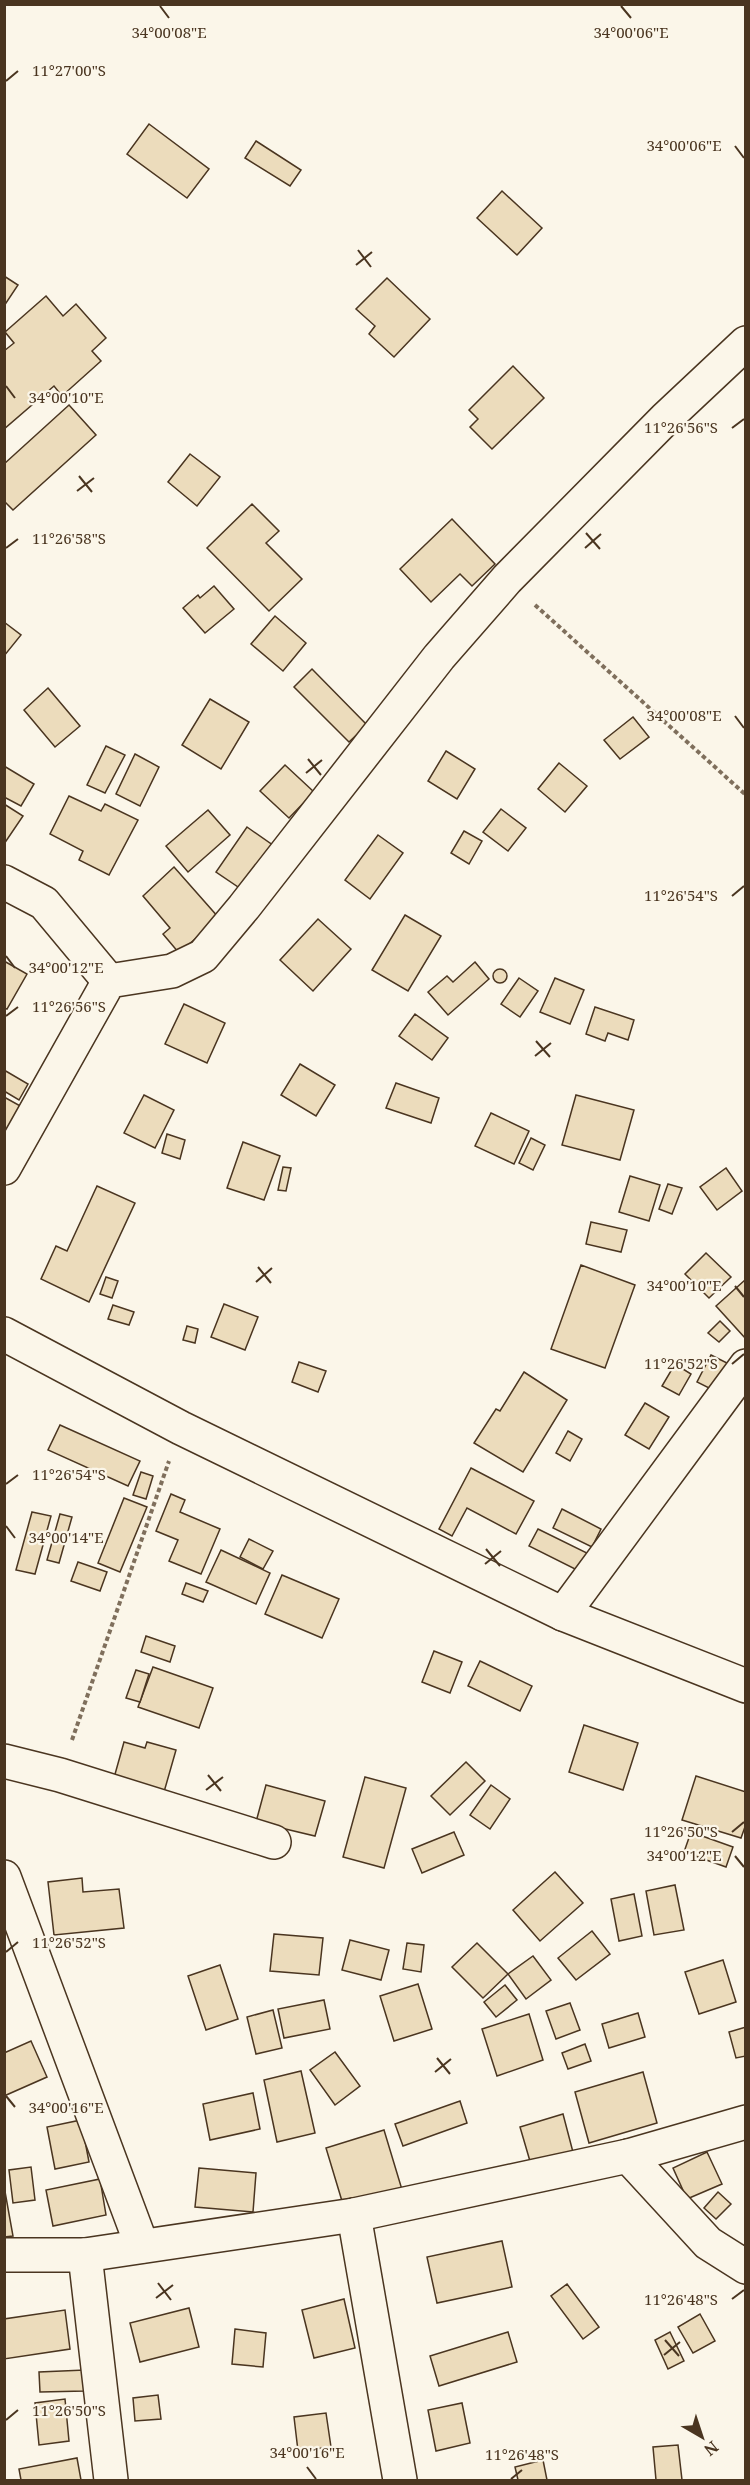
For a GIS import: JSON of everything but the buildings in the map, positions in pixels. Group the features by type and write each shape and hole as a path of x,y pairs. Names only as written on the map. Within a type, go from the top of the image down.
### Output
{"street":[{"path":"109,981 172,971 203,956 244,907 439,657 507,579 665,419 746,343"},
{"path":"4,882 44,903 109,981"},
{"path":"4,1168 109,981"},
{"path":"4,1334 181,1428 563,1614 746,1686"},
{"path":"563,1614 746,1366"},
{"path":"4,1761 60,1775 274,1842"},
{"path":"4,1877 142,2246"},
{"path":"4,2255 85,2255 354,2216 628,2156 746,2122"},
{"path":"628,2156 708,2243 746,2267"},
{"path":"354,2216 400,2481"},
{"path":"85,2255 111,2481"}],"path":[{"path":"507,579 746,795"},
{"path":"60,1775 181,1428"}]}
